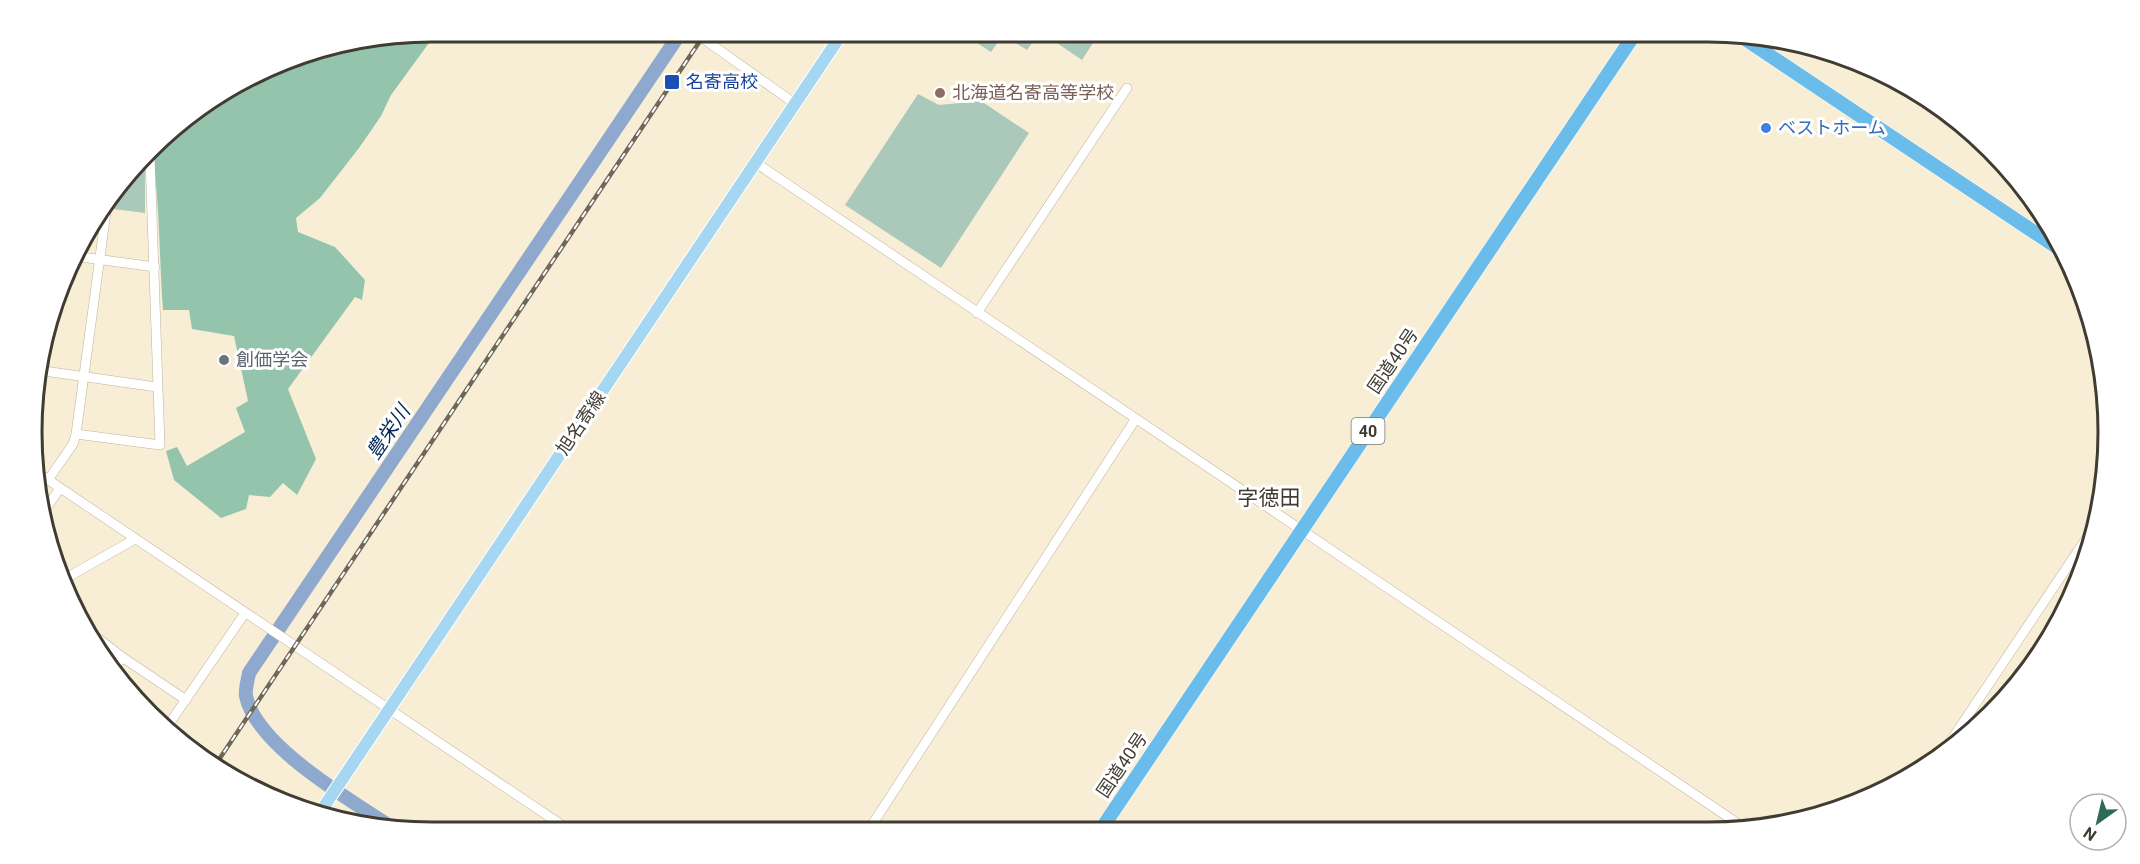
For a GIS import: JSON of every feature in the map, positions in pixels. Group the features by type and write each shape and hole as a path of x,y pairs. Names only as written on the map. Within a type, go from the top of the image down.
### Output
{"highway":[{"name":"国道40号","path":"1106,822 1629,42"},
{"path":"1753,45 2048,242"}],"main road":[{"name":"旭名寄線","path":"324,807 836,42"}],"street":[{"path":"708,42 795,103"},
{"path":"977,313 1127,88"},
{"path":"76,434 160,445 150,162"},
{"path":"756,163 1734,821"},
{"path":"48,480 73,444 76,434 105,220"},
{"path":"84,257 155,267"},
{"path":"47,371 157,387"},
{"path":"874,822 1135,420"},
{"path":"45,478 557,822"},
{"path":"49,505 60,488"},
{"path":"70,576 135,539"},
{"path":"1957,731 2080,548"},
{"path":"171,722 245,613"},
{"path":"104,643 186,700"},
{"path":"118,663 122,657"}],"green space":[{"path":"430,42 391,95 381,116 359,148 320,198 296,218 298,232 335,247 365,280 362,300 355,297 288,389 316,459 297,495 283,483 270,497 249,495 246,509 221,518 174,480 166,451 177,447 187,466 245,432 236,408 248,401 234,336 192,329 189,310 163,310 153,159 175,139 215,108 260,82 307,63 356,49"},
{"path":"976,42 998,42 991,52"},
{"path":"1014,42 1033,42 1027,50"},
{"path":"1058,42 1094,42 1082,60"},
{"path":"918,94 939,105 981,101 1029,133 941,268 845,205"},
{"path":"145,169 145,213 113,209 123,195"}],"waterway":[{"name":"豊栄川","path":"378,819 305,769 267,733 253,715 246,696 249,673 674,42"}],"railway":[{"path":"219,759 699,42"}],"place":[{"name":"名寄高校","path":"672,82"},
{"name":"北海道名寄高等学校","path":"940,93"},
{"name":"ベストホーム","path":"1766,128"},
{"name":"創価学会","path":"224,360"}],"district":[{"name":"字徳田","path":"1269,498"}]}
